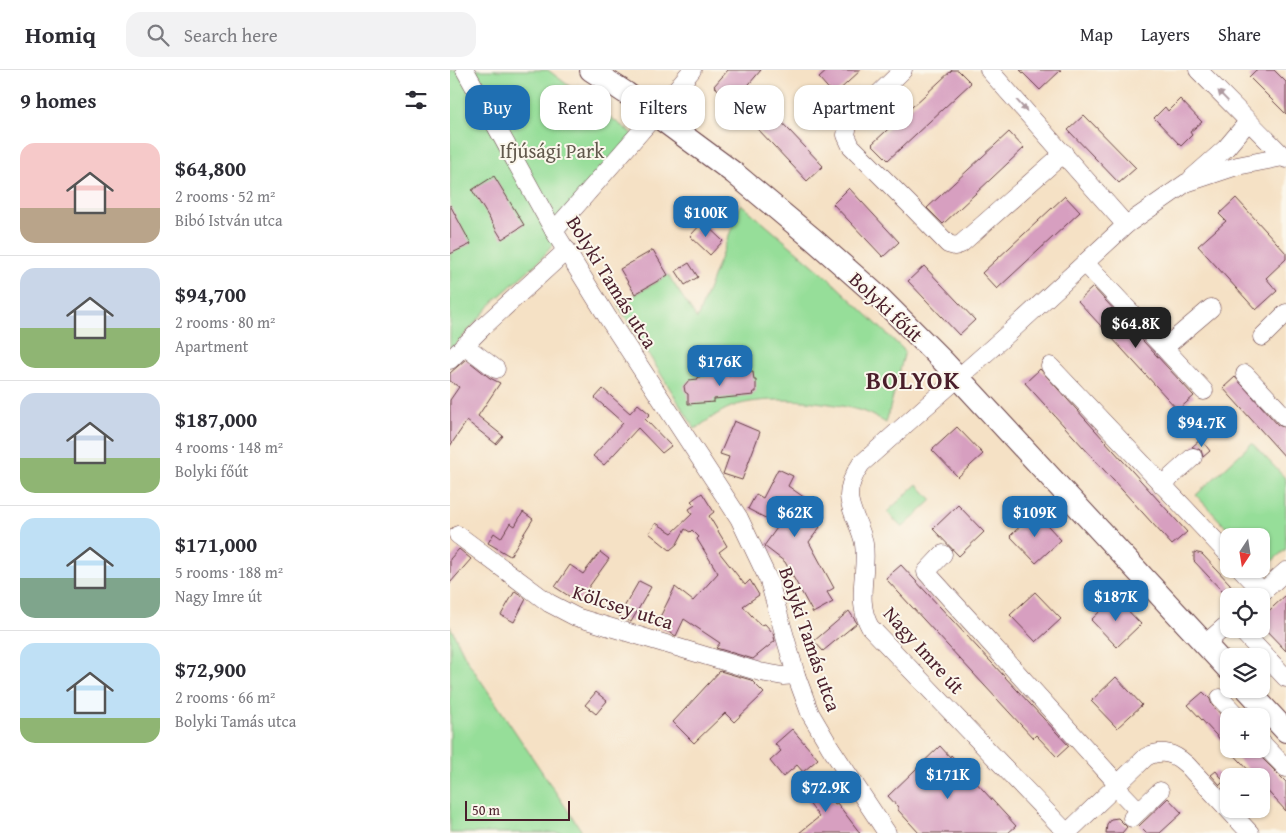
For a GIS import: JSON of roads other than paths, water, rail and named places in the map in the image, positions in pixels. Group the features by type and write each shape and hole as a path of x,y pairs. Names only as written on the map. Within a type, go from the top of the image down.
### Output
{"main road":[{"name":"Bolyki főút","path":"591,70 621,90"},
{"name":"Bolyki főút","path":"678,130 734,172 880,298 958,378 1220,660"},
{"path":"1255,698 1286,731"}],"street":[{"name":"Bolyki Tamás utca","path":"465,70 554,231 688,442 739,518 769,581 803,697 817,728 887,833"},
{"path":"680,85 692,70"},
{"path":"903,70 848,124 846,135 851,146 948,244 955,246 961,244 1064,153"},
{"path":"989,70 1126,224"},
{"path":"1198,70 1285,158"},
{"path":"1186,183 1226,148 1248,122"},
{"path":"554,231 642,130"},
{"path":"1186,183 1237,166 1285,158"},
{"name":"Nagy Imre út","path":"1067,833 878,636 866,619 862,599 864,545 849,498 850,485 854,474 861,464 1126,224 1186,183"},
{"path":"450,360 567,250"},
{"path":"1085,263 1204,391"},
{"path":"1164,348 1211,308"},
{"path":"1262,337 1286,312"},
{"path":"464,345 496,369"},
{"path":"1050,366 1220,546"},
{"path":"1245,374 1286,418"},
{"path":"1162,485 1193,457"},
{"name":"Kölcsey utca","path":"458,535 549,603 576,616 760,672 783,676 796,675"},
{"path":"943,554 926,572 1116,785 1136,815 1160,791"},
{"path":"1268,588 1286,571"},
{"path":"1248,578 1256,588"},
{"path":"1205,644 1220,631"},
{"path":"1248,638 1286,678"},
{"path":"1220,698 1229,708"},
{"path":"1270,751 1286,768"},
{"path":"1067,833 1146,757 1160,752 1180,758 1250,833"}],"district":[{"name":"BOLYOK","path":"913,380"}],"park label":[{"name":"Ifjúsági Park","path":"552,151"}]}
